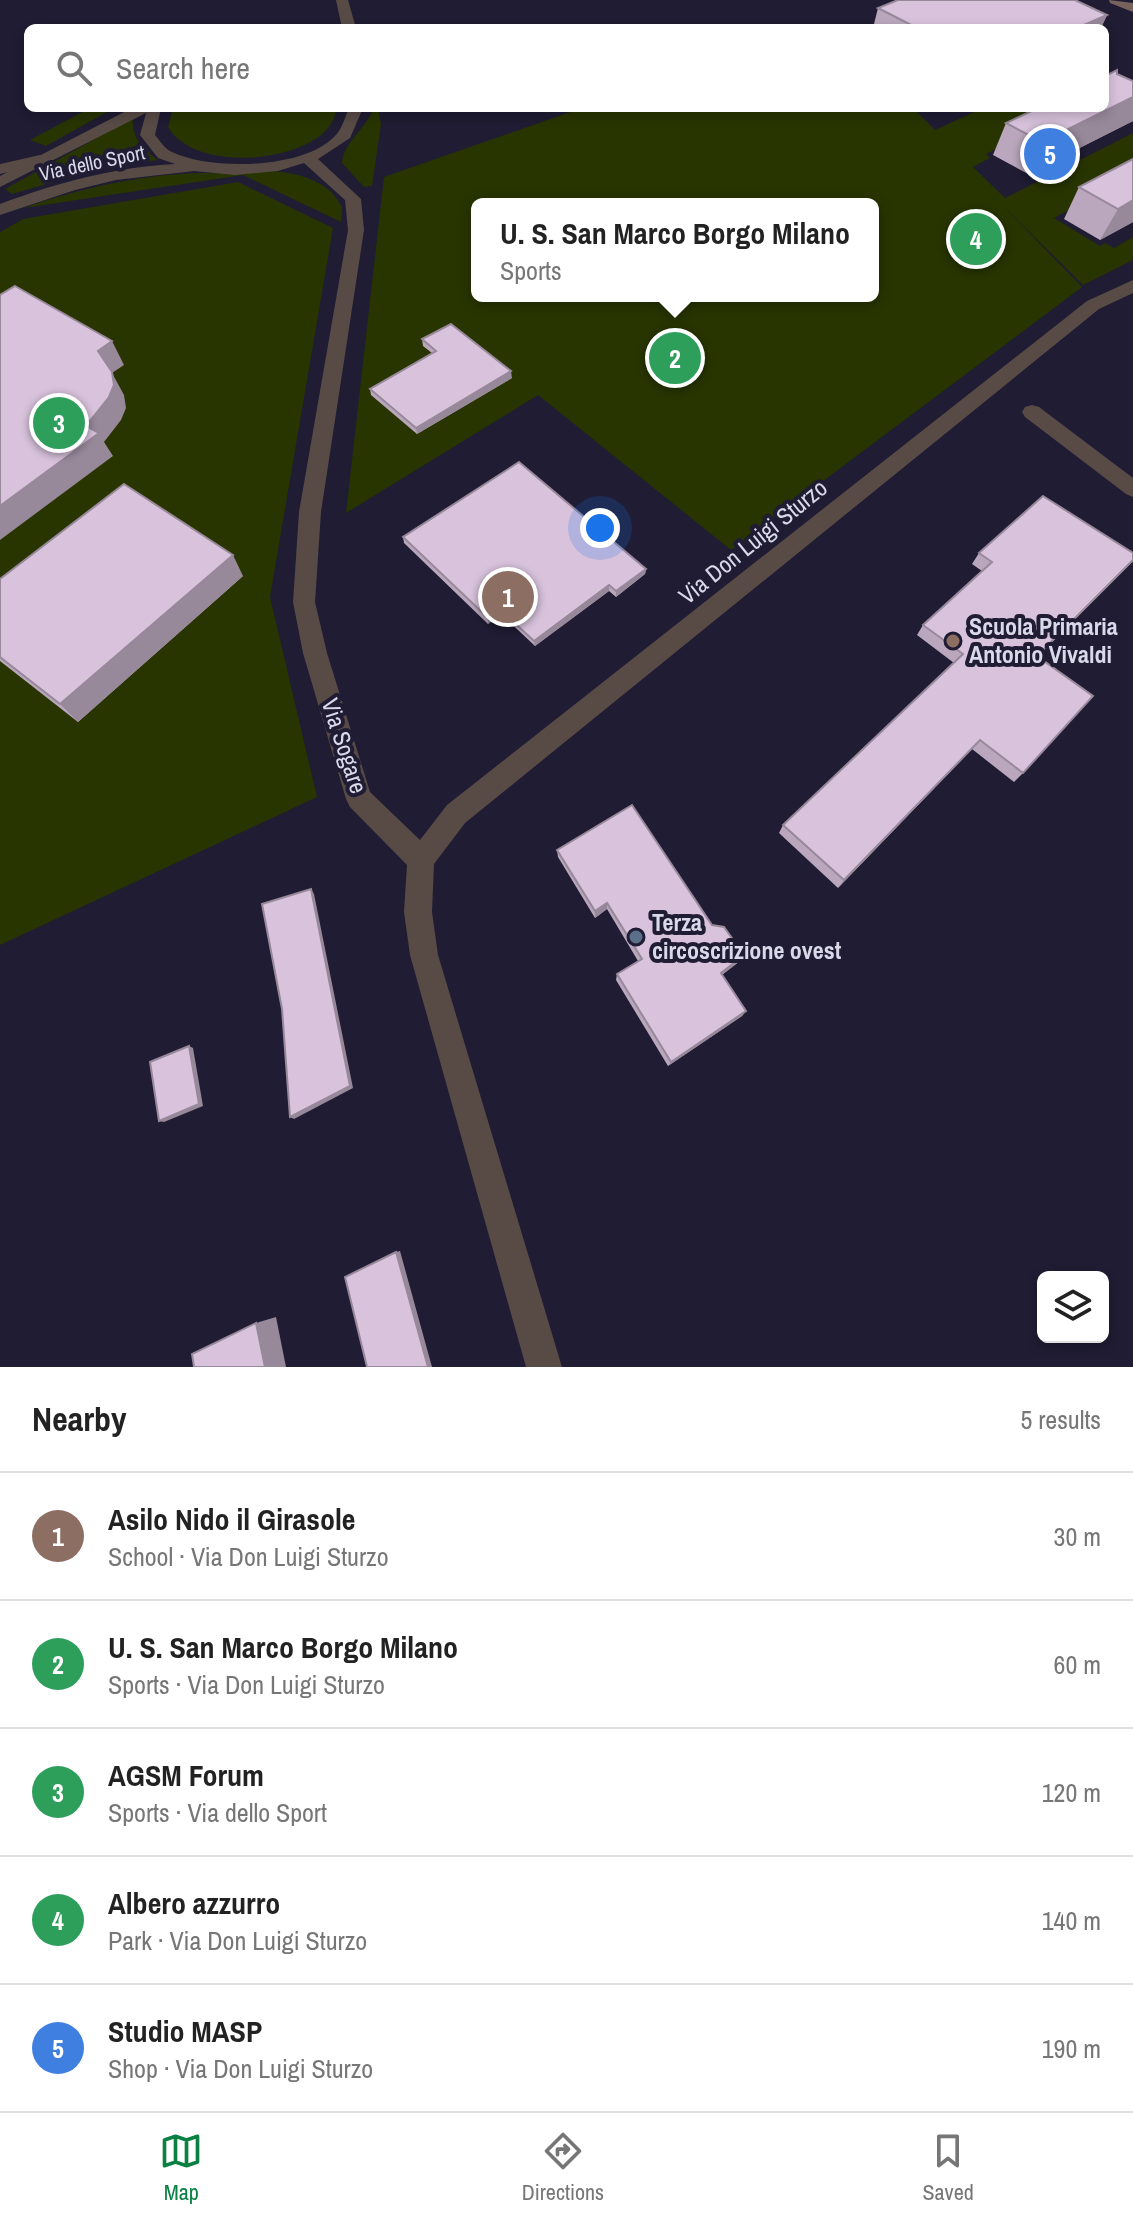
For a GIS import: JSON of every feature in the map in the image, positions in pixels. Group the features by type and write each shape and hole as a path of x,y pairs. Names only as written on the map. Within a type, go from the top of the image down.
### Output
{"main road":[{"path":"1115,0 1133,8"}],"street":[{"path":"342,0 348,24"},
{"name":"Via dello Sport","path":"0,182 135,112"},
{"name":"Via dello Sport","path":"152,112 147,132 155,146 172,159 196,167"},
{"name":"Via dello Sport","path":"0,210 88,180 148,169 196,167 251,170 307,158 347,131 356,112"},
{"name":"Via Sogare","path":"307,158 353,199 356,230 310,512 304,602 315,653 359,799 421,860"},
{"path":"0,169 40,160"},
{"name":"Via Don Luigi Sturzo","path":"421,860 456,814 634,669 1093,305 1133,286"},
{"path":"1032,412 1133,489"},
{"path":"421,860 418,912 424,955 544,1367"}],"green space":[{"path":"82,112 107,112 46,146 30,140"},
{"path":"172,112 335,112 330,126 314,140 290,151 263,156 234,158 207,153 184,143 168,127"},
{"path":"372,112 379,112 381,124 372,186 364,187 342,163 351,141"},
{"path":"571,112 917,112 935,130 974,112 1073,112 986,154 990,158 973,167 1005,198 1133,133 1133,176 1054,218 1100,246 1105,243 1114,248 1133,237 1133,260 1083,285 1001,204 1082,287 731,550 538,395 346,513 384,177"},
{"path":"133,118 139,142 158,160 95,170 12,194 5,189"},
{"path":"272,171 303,176 322,185 342,208 341,222 243,175 24,208 81,190 140,178"},
{"path":"238,182 333,228 270,597 317,797 0,945 0,232 23,219"}],"building":[{"path":"898,0 1075,0 1107,15 1086,24 909,24 878,8"},
{"path":"1117,70 1117,74 1133,81 1133,97 1109,109 1109,74"},
{"path":"1029,112 1103,112 1042,142 1006,123"},
{"path":"1133,159 1133,200 1118,209 1079,187"},
{"path":"15,286 112,341 98,351 112,372 114,385 109,397 86,426 99,433 0,506 0,295"},
{"path":"451,324 511,371 416,428 370,389 436,351 422,339"},
{"path":"519,462 646,569 616,591 609,585 534,641 500,609 488,618 403,537"},
{"path":"124,484 233,555 60,704 0,657 0,579"},
{"path":"1043,496 1133,553 1133,560 1037,656 1093,696 1023,773 980,740 844,880 783,825 963,654 923,625 992,562 979,553"},
{"path":"632,805 712,925 724,927 744,955 721,973 746,1011 671,1062 617,974 642,959 607,903 595,911 557,850"},
{"path":"311,889 350,1086 290,1117 282,1009 262,904"},
{"path":"189,1046 199,1104 159,1121 150,1062"},
{"path":"396,1252 428,1367 367,1367 345,1277"},
{"path":"256,1323 265,1367 194,1367 192,1354"}],"place":[{"name":"Studio MASP","path":"1050,154"},
{"name":"Albero azzurro","path":"976,239"},
{"name":"U. S. San Marco Borgo Milano","path":"675,358"},
{"name":"AGSM Forum","path":"59,423"},
{"name":"Asilo Nido il Girasole","path":"508,597"},
{"name":"Scuola Primaria Antonio Vivaldi","path":"953,641"},
{"name":"Terza circoscrizione ovest","path":"636,937"}]}
